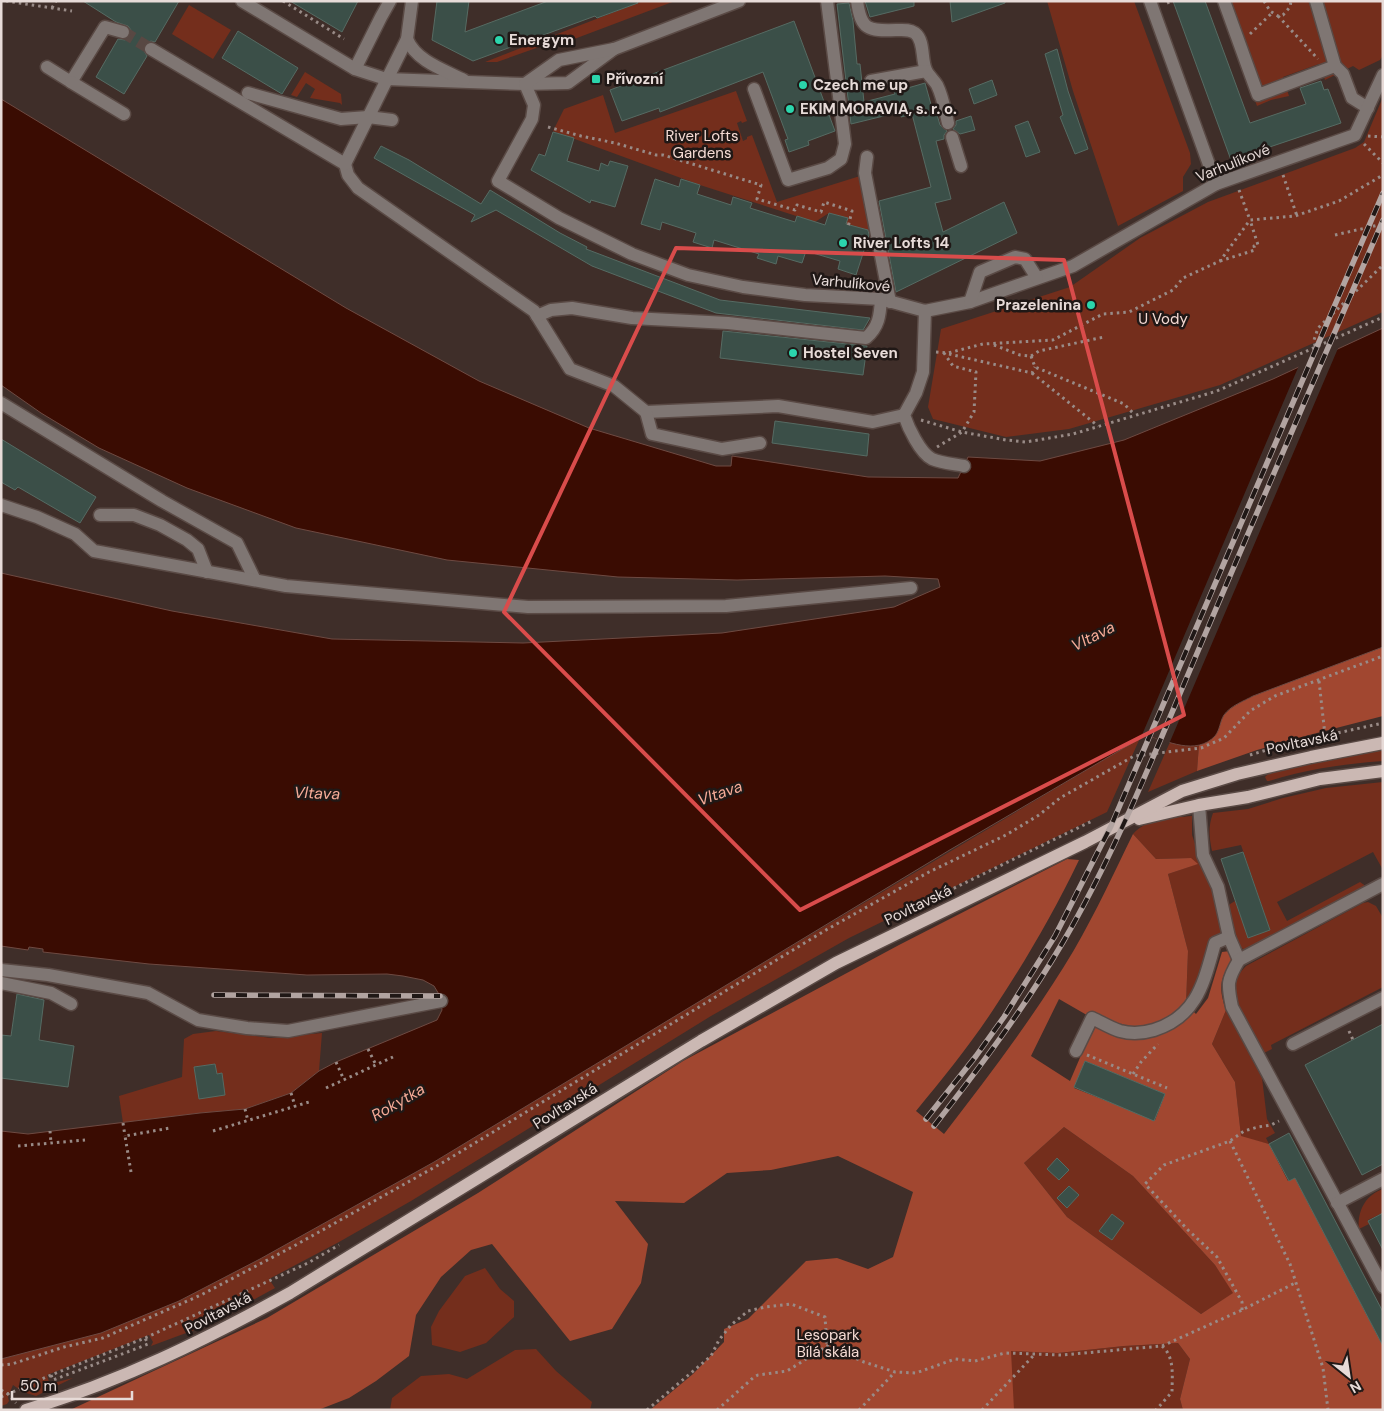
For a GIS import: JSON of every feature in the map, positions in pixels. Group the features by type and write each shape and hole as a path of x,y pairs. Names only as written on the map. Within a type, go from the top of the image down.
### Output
{"main road":[{"path":"1311,757 1383,736"},
{"name":"Povltavská","path":"26,1410 113,1381 227,1328 290,1293 701,1041 836,963 1182,792 1237,774 1383,743"},
{"name":"Povltavská","path":"1119,824 1199,805 1248,797 1325,778 1383,771"}],"street":[{"path":"242,1 356,69 386,79 468,83 568,83 614,49"},
{"path":"356,69 380,16 390,1"},
{"path":"412,1 406,39 345,164 348,175 358,188 534,311 570,369 614,386 646,412 652,434 722,448 760,443"},
{"path":"525,84 559,60 614,49 739,1"},
{"path":"754,89 788,180 828,168 841,158 845,144 827,1"},
{"path":"857,1 860,18 866,27 881,31 907,30 916,34 920,41 926,71 933,77 938,88 948,123"},
{"path":"1150,1 1216,184"},
{"path":"1224,1 1258,95 1335,66"},
{"path":"1316,1 1335,66 1343,74 1352,98 1368,108"},
{"path":"71,82 105,27 123,32"},
{"path":"406,39 410,48 424,60 468,83"},
{"path":"151,49 345,164"},
{"path":"47,67 124,114"},
{"path":"871,81 926,71"},
{"path":"1355,135 1383,75"},
{"name":"Varhulíkové","path":"525,84 534,105 532,119 498,181 559,218 632,254 688,274 743,287 796,294 886,300 924,311 970,302 1073,266 1216,184 1355,135"},
{"path":"248,93 341,119 368,117 392,120"},
{"path":"952,136 961,166"},
{"path":"537,316 551,310 572,308 632,318 728,323 866,338 874,331 886,300 865,173 867,157"},
{"path":"970,302 980,272 1015,257 1025,259 1038,278"},
{"path":"924,311 923,372 916,393 904,415 908,428 917,443 931,459 964,466"},
{"path":"1,403 162,501 237,543 255,580"},
{"path":"646,412 778,406 873,422 904,415"},
{"path":"1,505 37,517 75,534 94,551 286,586 528,607 726,606 911,588"},
{"path":"100,514 134,515 160,525 187,540 198,549 207,572"},
{"path":"1199,805 1203,855 1218,887 1229,937 1239,960"},
{"path":"1376,887 1239,960 1230,975 1228,988 1232,1007 1383,1287"},
{"path":"1082,1053 1092,1018 1121,1032 1145,1032 1164,1027 1186,1013 1206,979 1216,943 1229,937"},
{"path":"1,970 48,975 148,993 198,1020 255,1029 288,1031 441,1001"},
{"path":"1,983 51,992 71,1004"},
{"path":"1293,1044 1383,998"},
{"path":"1337,1203 1383,1179"}],"path":[{"path":"6,1 72,11"},
{"path":"52,8 56,1"},
{"path":"283,1 344,39"},
{"path":"1167,3 1172,1"},
{"path":"1264,1 1321,62"},
{"path":"1278,16 1283,15 1290,8 1291,1"},
{"path":"1239,44 1273,12"},
{"path":"548,127 656,155 663,155 761,185 757,199 796,210 797,205 821,212 824,202 852,211 848,227"},
{"path":"1355,135 1383,162"},
{"path":"1283,175 1297,216"},
{"path":"1220,261 1250,220 1297,216 1339,201 1383,175"},
{"path":"924,352 943,352 991,344 1053,340 1103,314 1129,312 1173,290 1183,278 1220,261 1255,250 1254,246 1258,244 1239,189"},
{"path":"1335,235 1383,224"},
{"path":"1316,346 1314,340 1318,328 1383,265"},
{"path":"904,415 962,432 1006,440 1026,442 1073,434 1217,391 1383,318"},
{"path":"991,344 1020,355 1031,356 1039,351 1104,336"},
{"path":"943,352 1032,373 1098,426"},
{"path":"926,454 962,432 974,412 976,372 954,366 943,352"},
{"path":"1031,356 1035,367 1032,373"},
{"path":"1035,367 1124,404 1135,415"},
{"path":"1,1365 12,1364 103,1338 201,1295 442,1163 826,930 929,872 1006,835 1039,815 1060,798 1134,756 1201,748 1224,738 1250,711 1275,696 1383,656"},
{"path":"1319,681 1325,735"},
{"path":"1273,747 1383,723"},
{"path":"1350,1033 1353,1040"},
{"path":"368,1049 376,1065"},
{"path":"1082,1053 1168,1088"},
{"path":"326,1088 393,1057"},
{"path":"336,1062 344,1080"},
{"path":"291,1093 295,1106"},
{"path":"213,1131 309,1102"},
{"path":"245,1109 248,1121"},
{"path":"1242,1310 1242,1302 1217,1257 1188,1230 1145,1184 1164,1165 1230,1141 1244,1131 1271,1125 1291,1115"},
{"path":"123,1123 130,1172"},
{"path":"125,1136 170,1128"},
{"path":"50,1131 52,1143"},
{"path":"18,1146 85,1140"},
{"path":"1230,1141 1290,1264 1323,1368 1328,1410"},
{"path":"827,1346 864,1362 895,1372 916,1373 954,1359 975,1361 1005,1353 1062,1355 1162,1346 1242,1310 1295,1283"},
{"path":"647,1410 711,1356 719,1340 731,1325 748,1311 765,1306 791,1304 824,1317 827,1346"},
{"path":"51,1375 53,1380 138,1348 148,1344 146,1338"},
{"path":"717,1410 758,1375 787,1371 827,1346"},
{"path":"1156,1410 1172,1392 1171,1360 1168,1351 1162,1346"},
{"path":"982,1410 1036,1353"},
{"path":"859,1410 895,1372"},
{"path":"1,1390 8,1394 1,1397"}],"highlighted area":[{"path":"676,248 1064,260 1184,715 800,910 504,612"}],"green space":[{"path":"643,1 675,1 561,44 559,40 497,62 485,62"},
{"path":"1047,1 1134,1 1190,153 1191,164 1183,177 1183,191 1118,226 1073,91"},
{"path":"1218,1 1383,1 1383,55 1380,60 1359,70 1353,66 1325,80 1319,64 1283,77 1289,96 1271,100 1257,106"},
{"path":"189,5 231,30 213,59 172,34"},
{"path":"305,72 341,94 342,105 340,103 310,98 315,89 306,83 297,97 291,95"},
{"name":"River Lofts Gardens","path":"736,91 747,121 737,123 743,141 752,135 777,202 860,176 870,231 845,226 847,218 829,213 815,222 700,185 553,131 564,109 603,95 615,133"},
{"name":"U Vody","path":"1383,97 1383,312 1220,385 1069,429 1006,437 933,419 928,407 941,329 1070,287 1140,238 1208,202 1355,148 1364,142"},
{"path":"1383,647 1383,716 1257,750 1197,771 1199,745 1211,739 1222,718 1235,705 1253,696"},
{"path":"1140,738 1107,812 849,938 711,1016 411,1201 269,1279 275,1288 205,1326 151,1346 153,1342 149,1335 47,1375 49,1382 53,1383 73,1378 36,1396 23,1392 13,1385 8,1397 9,1401 1,1406 1,1359 101,1333 179,1301 260,1259 434,1162"},
{"path":"1170,742 1188,746 1199,745 1197,771 1148,792"},
{"path":"1383,748 1383,761 1297,773 1269,781 1265,777 1268,774 1295,766"},
{"path":"1383,782 1383,870 1373,852 1277,902 1287,921 1360,882 1367,887 1244,950 1232,938 1227,906 1235,901 1248,937 1270,930 1241,845 1212,851 1210,823 1213,813 1248,809 1283,798 1326,788"},
{"path":"1192,816 1192,835 1203,867 1215,892 1223,938 1186,1004 1188,951 1168,874 1197,864 1190,858 1156,859 1133,834 1139,828 1153,821"},
{"name":"Lesopark Bílá skála","path":"1133,834 1156,859 1191,858 1198,864 1168,874 1188,951 1186,1004 1196,1014 1208,998 1222,952 1230,951 1233,958 1225,972 1221,989 1226,1010 1212,1044 1235,1082 1241,1136 1269,1144 1288,1181 1295,1178 1383,1346 1383,1410 1183,1410 1180,1399 1190,1359 1178,1343 1058,1353 1011,1351 1014,1410 650,1410 693,1374 724,1342 724,1329 748,1319 806,1261 837,1258 868,1269 893,1257 913,1192 838,1156 771,1170 727,1173 684,1203 615,1201 648,1244 641,1283 612,1329 570,1341 492,1244 471,1250 441,1277 416,1315 409,1356 376,1381 349,1398 318,1410 70,1410 267,1318 478,1193 683,1061 899,945 1067,859 1079,860 1049,918 1005,992 966,1049 916,1111 944,1134 1012,1044 1059,974 1090,921","holes":["1059,999 1092,1018 1094,1025 1070,1081 1031,1056","1085,1061 1165,1094 1155,1120 1074,1088","1064,1127 1133,1176 1215,1265 1233,1293 1201,1314 1067,1217 1024,1163"]},
{"path":"1368,902 1376,906 1383,918 1383,987 1271,1045 1272,1049 1264,1053 1242,1012 1236,996 1235,983 1240,974 1246,966"},
{"path":"1226,1010 1262,1078 1267,1119 1275,1133 1266,1138 1269,1144 1241,1137 1235,1082 1212,1044"},
{"path":"216,1031 271,1038 322,1033 319,1071 291,1093 245,1109 123,1123 119,1096 182,1077 184,1039 193,1034","holes":["215,1064 217,1074 221,1073 199,1099 194,1067"]},
{"path":"1064,1127 1133,1176 1215,1265 1234,1293 1201,1314 1067,1217 1024,1163"},
{"path":"1383,1189 1383,1213 1368,1220 1369,1224 1359,1229 1359,1216 1367,1200 1371,1195"},
{"path":"485,1268 500,1289 514,1301 514,1317 486,1343 460,1352 432,1345 431,1327 439,1311 465,1276"},
{"path":"1178,1343 1190,1359 1180,1399 1183,1410 664,1410 975,1349 1058,1353"},
{"path":"536,1349 556,1371 592,1402 590,1410 390,1410 392,1398 421,1376 449,1374 467,1379 515,1350"}],"water":[{"path":"1,99 346,308 479,381 589,428 716,466 731,466 732,456 868,477 958,478 968,457 1040,461 1124,440 1273,379 1383,328 1383,647 1253,696 1237,704 1224,715 1215,736 1199,745 1181,745 1146,735 948,851 434,1162 260,1259 179,1301 101,1333 1,1359 1,1131 28,1134 245,1109 291,1093 319,1071 336,1062 437,1020 442,1010 440,996 434,986 423,980 403,976 387,974 307,975 149,964 43,952 43,949 29,947 28,950 1,946 1,573 172,611 332,639 523,643 722,633 894,607 940,587 938,579 885,576 737,580 618,577 447,560 296,528 187,488 99,448 41,413 1,385"}],"pier":[{"path":"1339,346 1169,744 1153,737 1147,737 1139,742 1300,363"}],"building":[{"path":"83,1 179,1 155,42 151,41 144,44 143,49 147,56 124,94 96,77 118,39 125,40 128,38 131,30 128,26 116,22"},
{"path":"290,1 358,1 342,32"},
{"path":"437,1 469,1 465,32 548,1 637,1 638,3 597,18 595,16 473,61 432,40"},
{"path":"865,1 914,1 914,6 870,17"},
{"path":"950,1 1005,1 1005,3 952,22"},
{"path":"1173,1 1205,1 1250,123 1306,104 1300,88 1321,81 1324,90 1328,89 1341,123 1231,160"},
{"path":"849,3 853,21 857,64 860,64 864,102 895,94 894,92 925,83 932,108 935,108 940,125 947,131 944,139 936,141 951,199 935,203 943,232 1004,202 1017,233 896,292 879,201 931,187 912,114 901,117 900,112 851,124 837,4"},
{"path":"794,21 835,131 808,141 809,145 789,152 785,140 788,139 763,72 660,112 659,108 622,121 610,90"},
{"path":"238,31 298,68 282,94 222,58"},
{"path":"1057,49 1068,91 1088,149 1075,154 1060,117 1063,115 1045,54"},
{"path":"992,80 997,95 974,104 969,89"},
{"path":"971,116 975,130 960,134 953,129 956,121"},
{"path":"1028,121 1040,152 1026,157 1015,126"},
{"path":"553,132 574,138 567,161 599,171 601,163 608,166 610,161 628,166 615,207 591,200 590,203 531,170 539,154 545,156"},
{"path":"381,146 409,160 481,204 490,190 560,233 587,247 586,249 720,300 870,318 863,330 716,313 592,266 496,210 471,222 475,215 374,158"},
{"path":"655,179 679,187 681,179 700,185 697,194 731,205 733,197 752,203 750,208 795,222 797,216 825,225 829,213 848,218 846,224 868,230 869,235 856,275 838,269 840,261 806,251 802,263 778,256 776,264 757,258 759,254 714,240 712,248 693,242 696,233 662,222 660,230 641,224"},
{"name":"Hostel Seven","path":"723,331 867,346 863,375 720,358"},
{"path":"775,421 869,434 867,456 772,443"},
{"path":"1,439 96,497 80,523 18,487 15,490 1,482"},
{"path":"1243,852 1270,930 1248,938 1221,859"},
{"path":"17,994 44,1000 39,1040 74,1046 68,1087 1,1078 1,1035 11,1036"},
{"path":"1383,1024 1383,1164 1362,1175 1305,1065"},
{"path":"1085,1061 1165,1094 1154,1121 1074,1087"},
{"path":"215,1064 217,1074 222,1073 225,1095 199,1099 194,1067"},
{"path":"1289,1133 1383,1312 1383,1346 1295,1178 1289,1181 1269,1144"},
{"path":"1057,1158 1069,1170 1059,1180 1047,1169"},
{"path":"1069,1186 1079,1195 1067,1208 1057,1198"},
{"path":"1383,1213 1383,1250 1368,1221"},
{"path":"1112,1214 1124,1223 1112,1240 1099,1231"}],"tunnel":[{"path":"123,32 151,49"}],"railway":[{"path":"926,1119 1004,1017 1055,936 1111,826 1383,193"},
{"path":"934,1126 1018,1013 1063,942 1101,872 1151,762 1383,220"},
{"path":"214,995 440,996"}],"place":[{"name":"Energym","path":"499,40"},
{"name":"Přívozní","path":"596,79"},
{"name":"Czech me up","path":"803,85"},
{"name":"EKIM MORAVIA, s. r. o.","path":"790,109"},
{"name":"River Lofts 14","path":"843,243"},
{"name":"Prazelenina","path":"1091,305"},
{"name":"Hostel Seven","path":"793,353"}],"water label":[{"name":"Vltava","path":"1093,636"},
{"name":"Vltava","path":"317,793"},
{"name":"Vltava","path":"720,793"},
{"name":"Rokytka","path":"398,1102"}]}
